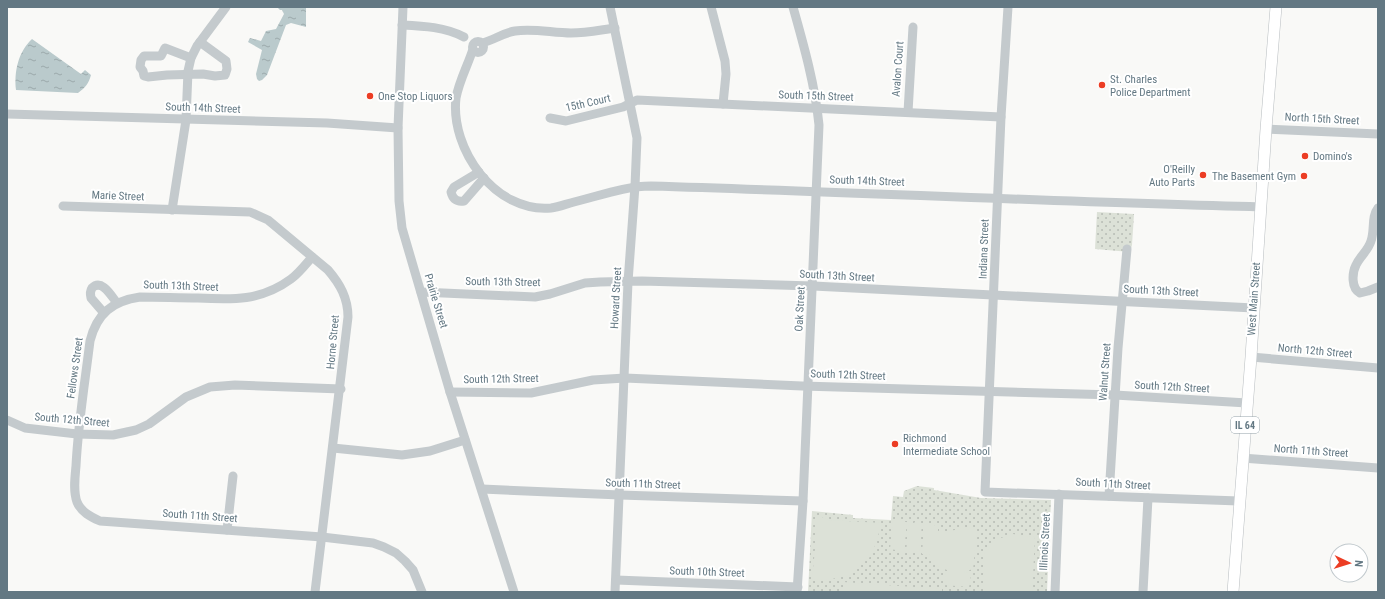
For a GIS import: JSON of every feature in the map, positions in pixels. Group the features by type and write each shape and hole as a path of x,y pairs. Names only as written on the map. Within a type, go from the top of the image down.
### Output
{"main road":[{"name":"West Main Street","path":"1233,592 1242,458 1251,357 1260,208 1276,7"}],"street":[{"path":"172,210 186,120 188,74 191,58 200,42 226,7"},
{"name":"Prairie Street","path":"403,7 398,128 400,219 450,392 514,592"},
{"name":"Howard Street","path":"610,7 637,138 628,282 615,592"},
{"path":"710,7 725,61 726,74 723,104"},
{"name":"Oak Street","path":"793,7 812,78 818,108 819,137 798,589"},
{"name":"Indiana Street","path":"986,492 989,391 1008,7"},
{"path":"402,25 440,28 453,31 478,47 513,31 521,30 570,33 591,32 615,28"},
{"name":"Avalon Court","path":"908,112 913,27"},
{"path":"191,58 165,48 161,56 144,56 141,60 140,67 144,76 148,78 167,75 203,74 215,76 225,74 227,69 226,62 200,42"},
{"name":"South 14th Street","path":"478,47 468,63 456,97 456,119 462,143 474,166 493,188 521,204 539,208 562,206 635,186 817,191 1260,208"},
{"name":"South 15th Street","path":"630,103 637,100 1002,117"},
{"name":"15th Court","path":"550,118 566,121 623,107 630,103"},
{"name":"South 14th Street","path":"7,114 327,123 398,128"},
{"name":"North 15th Street","path":"1266,128 1378,134"},
{"name":"Marie Street","path":"63,206 172,210"},
{"path":"1378,208 1375,212 1371,241 1365,253 1356,265 1353,280 1356,290 1360,293 1378,287"},
{"name":"Horne Street","path":"172,210 250,212 257,214 268,220 328,270 336,278 342,288 348,307 348,317 341,389 315,592"},
{"name":"Walnut Street","path":"1109,496 1115,395 1127,250"},
{"name":"South 13th Street","path":"110,308 128,298 140,297 229,300 258,296 293,278 312,257"},
{"name":"South 13th Street","path":"421,292 536,297 584,283 628,282 813,286 1122,300 1254,308"},
{"name":"Fellows Street","path":"80,508 75,495 77,434 90,341 93,330 110,308"},
{"name":"North 12th Street","path":"1251,357 1378,368"},
{"name":"South 12th Street","path":"450,392 531,393 593,380 625,378 808,386 1115,395 1247,403"},
{"name":"South 12th Street","path":"7,420 25,428 77,434 113,435 136,430 149,424 186,397 210,387 235,385 341,389"},
{"path":"333,448 402,455 430,451 466,440"},
{"name":"North 11th Street","path":"1242,458 1378,468"},
{"path":"228,530 232,476"},
{"name":"South 11th Street","path":"482,489 803,501"},
{"name":"South 11th Street","path":"986,492 1239,501"},
{"name":"Illinois Street","path":"1054,592 1059,494"},
{"path":"1143,592 1148,498"},
{"name":"South 11th Street","path":"80,508 93,518 100,521 322,536 372,543 396,553 406,561 413,570 422,592"},
{"name":"South 10th Street","path":"616,580 798,589"}],"shaded area":[{"path":"1097,212 1134,214 1132,245 1130,252 1095,249"},
{"path":"917,486 981,498 1051,500 1047,592 808,592 812,511 853,515 853,518 891,520 893,496 903,497 904,491"},
{"path":"818,515 828,520 882,523 872,555 850,575 827,580 812,579 817,529 814,521"},
{"path":"893,520 907,522 904,551 890,549"},
{"path":"915,522 922,524 919,553 906,552 909,523"},
{"path":"930,524 938,526 938,533 971,527 977,532 973,569 964,572 970,573 971,581 969,587 944,585 946,571 949,571 938,566 930,555 922,554 924,525"},
{"path":"1013,534 1035,537 1032,592 983,592 985,552 992,541"},
{"path":"843,582 942,589 942,592 843,592"}],"water":[{"path":"277,7 306,7 306,27 291,23 286,25 267,75 259,81 256,74 262,50 248,42 250,38 261,41 266,31 276,29 284,14 282,10"},
{"path":"32,39 81,74 85,70 91,75 85,87 78,93 16,90 16,69 20,56 27,44"}],"place":[{"name":"St. Charles Police Department","path":"1102,85"},
{"name":"One Stop Liquors","path":"370,96"},
{"name":"Domino's","path":"1305,156"},
{"name":"O'Reilly Auto Parts","path":"1203,175"},
{"name":"The Basement Gym","path":"1304,176"},
{"name":"Richmond Intermediate School","path":"895,444"}]}
